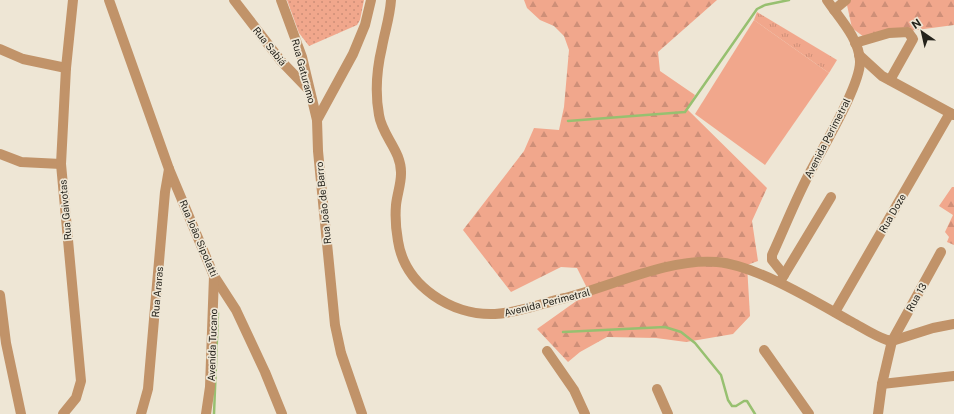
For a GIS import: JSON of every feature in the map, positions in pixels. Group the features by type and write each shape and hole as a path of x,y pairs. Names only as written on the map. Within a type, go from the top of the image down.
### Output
{"street":[{"name":"Rua Gaivotas","path":"63,414 76,398 81,381 61,164 66,68 73,0"},
{"name":"Rua João Sipolatti","path":"109,0 169,169 214,276 236,310 265,372 282,414"},
{"name":"Rua Sabiá","path":"234,0 280,61 309,89"},
{"name":"Rua Gaturamo","path":"281,0 302,57 317,120"},
{"path":"317,120 353,54 365,25 371,0"},
{"name":"Avenida Perimetral","path":"391,0 390,13 381,48 377,81 378,114 382,127 400,161 401,174 396,208 397,234 401,253 414,277 432,295 453,306 477,312 495,314 506,313 574,296 670,267 696,262 729,264 781,280 884,340 892,341"},
{"name":"Avenida Perimetral","path":"781,280 772,260 772,255 804,183 851,92 859,69 859,54 855,43 827,0"},
{"path":"834,10 846,0"},
{"path":"855,43 889,33 908,32 913,39 890,80"},
{"path":"0,49 23,59 66,68"},
{"path":"859,54 874,69 890,80 952,114"},
{"name":"Rua Doze","path":"834,312 952,114"},
{"name":"Rua João de Barro","path":"317,120 318,151 335,325 341,353 362,414"},
{"path":"0,154 22,162 61,164"},
{"name":"Rua Araras","path":"141,414 148,389 165,192 169,169"},
{"path":"781,280 831,197"},
{"name":"Rua 13","path":"878,414 882,384 892,341 940,252"},
{"name":"Avenida Tucano","path":"206,414 210,387 214,276"},
{"path":"0,295 6,343 21,414"},
{"path":"892,341 933,328 954,324"},
{"path":"764,350 809,414"},
{"path":"547,351 574,390 585,414"},
{"path":"882,384 954,376"},
{"path":"657,389 668,414"}],"green space":[{"path":"287,0 364,0 360,20 357,25 309,46 299,33"},
{"path":"524,0 717,0 658,52 660,71 695,95 687,109 767,188 752,221 758,261 747,265 750,316 733,334 686,342 656,338 607,337 580,352 568,362 537,329 589,292 577,268 561,267 511,292 463,230 524,151 534,128 559,130 564,107 569,50 564,36 554,26 540,20 527,8"},
{"path":"850,0 954,0 954,25 864,37 852,28 847,5"},
{"path":"757,12 837,60 829,73 754,20"},
{"path":"754,20 829,73 765,165 695,114"},
{"path":"952,187 954,187 954,245 947,242 949,237 945,232 953,215 939,206"}],"waterway":[{"path":"568,121 685,112 757,9 765,5 789,0"},
{"path":"214,414 218,313"},
{"path":"563,332 665,327 681,332 695,343 721,375 728,400 732,406 736,406 744,401 747,401 755,414"}]}
